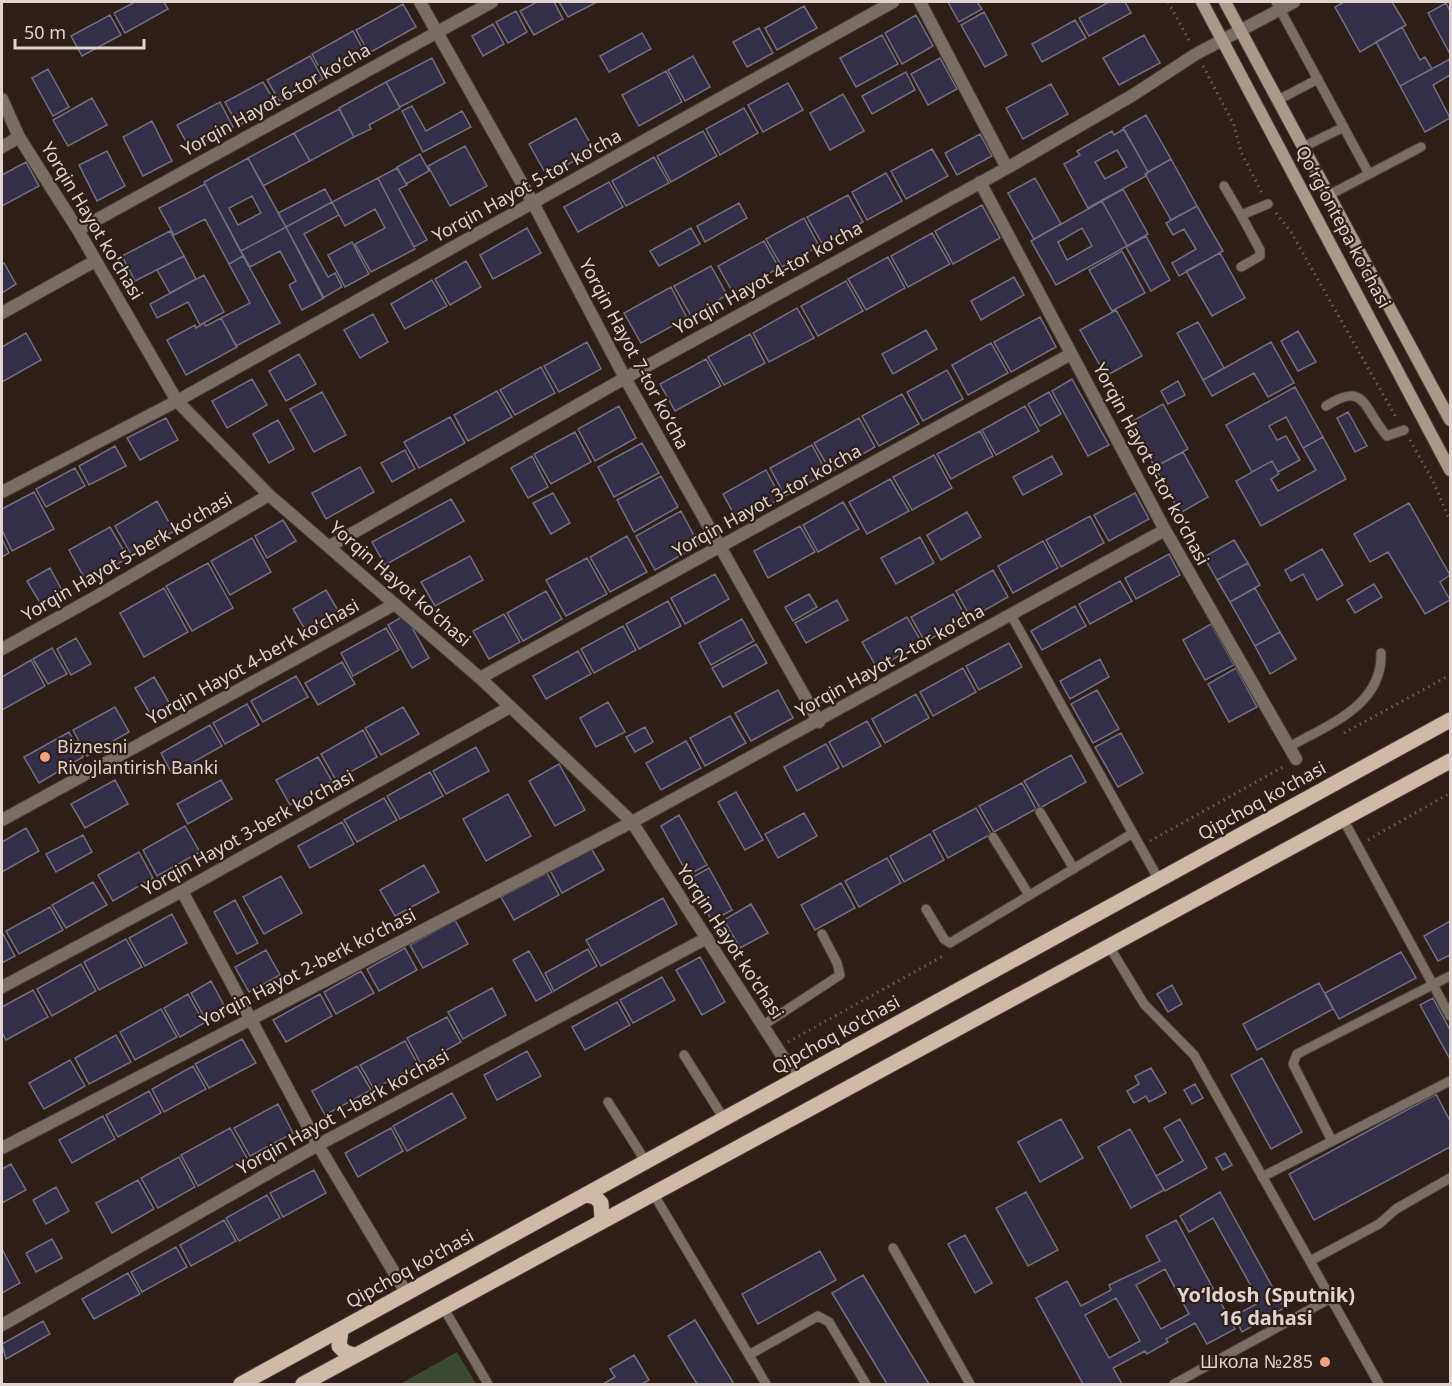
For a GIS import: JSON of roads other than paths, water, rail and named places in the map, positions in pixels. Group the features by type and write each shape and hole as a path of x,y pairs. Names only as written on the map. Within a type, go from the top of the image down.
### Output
{"main road":[{"name":"Qoʻrgʻontepa koʻchasi","path":"1202,2 1450,470"},
{"name":"Qoʻrgʻontepa koʻchasi","path":"1225,2 1450,420"},
{"name":"Qipchoq ko'chasi","path":"241,1384 1450,720"},
{"path":"303,1384 1450,761"},
{"path":"586,1195 595,1197 601,1203 602,1221"},
{"path":"341,1330 339,1346 345,1352 354,1355"}],"street":[{"name":"Yorqin Hayot 7-tor koʻcha","path":"420,2 533,203 625,378 819,722"},
{"name":"Yorqin Hayot 6-tor koʻcha","path":"78,231 492,2"},
{"name":"Yorqin Hayot 5-tor koʻcha","path":"2,492 177,401 893,2"},
{"path":"920,2 1007,168"},
{"name":"Yorqin Hayot 4-tor koʻcha","path":"330,546 625,378 1007,168 1133,95 1278,5 1294,2"},
{"name":"Yorqin Hayot ko'chasi","path":"2,99 19,137 96,261 177,401 269,495 480,678 632,822 797,1079"},
{"path":"2,147 19,137"},
{"name":"Yorqin Hayot 8-tor koʻchasi","path":"980,182 1165,530 1296,759"},
{"path":"2,313 96,261"},
{"name":"Yorqin Hayot 3-tor koʻcha","path":"480,678 1071,354"},
{"name":"Yorqin Hayot 5-berk koʻchasi","path":"2,649 97,597 269,495"},
{"name":"Yorqin Hayot 2-tor koʻcha","path":"632,822 819,722 1165,530"},
{"name":"Yorqin Hayot 4-berk koʻchasi","path":"2,820 395,604"},
{"name":"Yorqin Hayot 3-berk koʻchasi","path":"2,987 182,891 510,707"},
{"name":"Yorqin Hayot 2-berk koʻchasi","path":"2,1148 249,1017 632,822"},
{"path":"182,891 318,1145 407,1293"},
{"name":"Yorqin Hayot 1-berk koʻchasi","path":"2,1325 318,1145 706,938"}],"lane":[{"path":"1278,5 1369,174"},
{"path":"1278,100 1318,79"},
{"path":"1303,147 1344,127"},
{"path":"1329,195 1421,147"},
{"path":"1224,186 1260,250 1260,256 1241,267"},
{"path":"1240,215 1268,204"},
{"path":"1326,406 1343,395 1352,394 1360,398 1387,436 1404,430"},
{"path":"1011,615 1159,880"},
{"path":"1288,747 1358,706 1372,691 1382,671 1381,653"},
{"path":"1040,812 1074,868"},
{"path":"1344,819 1450,1016"},
{"path":"926,909 944,939 950,943 1133,833"},
{"path":"993,837 1029,896"},
{"path":"762,1026 840,975 837,963 822,934"},
{"path":"1109,946 1144,1004 1194,1055 1378,1384"},
{"path":"1332,1142 1293,1064 1297,1054 1450,976"},
{"path":"684,1055 724,1119"},
{"path":"1262,1177 1450,1081"},
{"path":"608,1102 646,1162"},
{"path":"1310,1261 1378,1224 1396,1209 1450,1178"},
{"path":"653,1193 766,1384"},
{"path":"893,1248 970,1384"},
{"path":"1174,1384 1330,1298"},
{"path":"443,1307 488,1384"},
{"path":"749,1354 818,1316 829,1322 866,1384"}],"place":[{"name":"Biznesni Rivojlantirish Banki","path":"45,757"},
{"name":"Школа №285","path":"1325,1362"}],"district":[{"name":"Yo‘ldosh (Sputnik) 16 dahasi","path":"1266,1306"}]}
